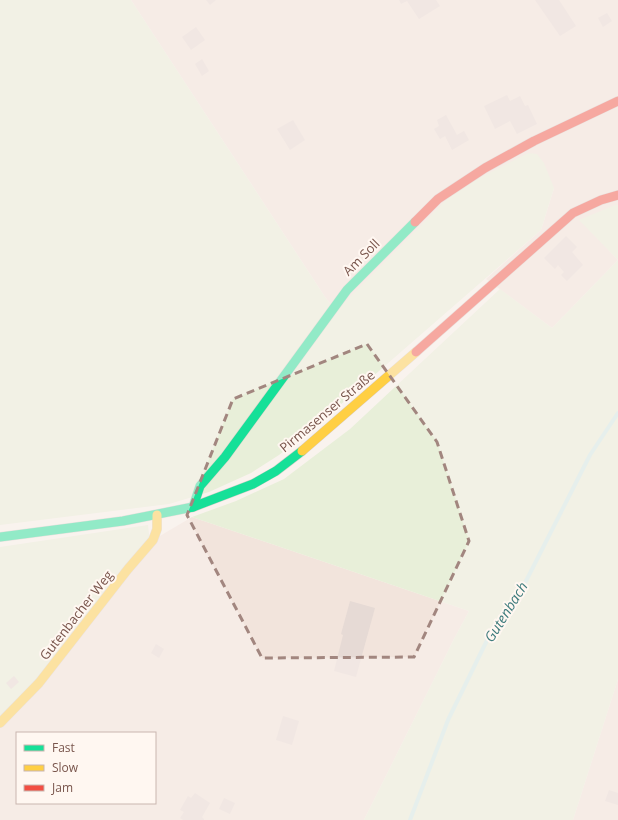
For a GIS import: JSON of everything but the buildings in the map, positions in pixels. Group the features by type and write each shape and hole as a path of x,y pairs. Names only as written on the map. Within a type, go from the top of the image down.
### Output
{"street":[{"name":"Am Soll","path":"193,507 200,486 225,457 347,290 438,199 480,171 532,142 618,101"},
{"name":"Pirmasenser Straße","path":"0,537 157,515 193,507 253,484 292,459 320,436 573,213 594,202 618,195"},
{"name":"Gutenbacher Weg","path":"0,723 39,682 73,641 128,569 153,540 157,529 157,515"}],"highlighted area":[{"path":"367,344 437,442 469,541 414,657 262,658 187,515 233,399"}],"shaded area":[{"path":"131,0 618,0 618,205 580,220 618,260 552,328 486,279 541,230 554,188 336,311 325,297"},
{"path":"192,517 469,611 364,820 0,820 0,723 153,540"},
{"path":"618,679 618,820 573,820"}],"green space":[{"path":"0,0 131,0 325,297 336,311 456,190 528,153 537,154 544,163 554,188 541,230 325,418 279,455 251,473 209,492 169,504 0,525"},
{"path":"618,205 618,260 579,220"},
{"path":"618,260 618,679 573,820 364,820 469,611 192,517 236,501 284,479 350,429 500,289 552,328"},
{"path":"148,525 150,543 0,723 0,547"}],"waterway":[{"name":"Gutenbach","path":"410,820 448,720 493,628 526,581 590,455 618,413"}],"traffic: fast":[{"path":"193,507 200,486 225,457 347,290 415,222"},
{"path":"0,537 123,521 193,507 253,484 276,471 302,451"}],"traffic: slow":[{"path":"302,451 416,352"},
{"path":"0,723 39,683 128,569 153,540 157,529 157,515"}],"traffic: jam":[{"path":"415,222 438,199 485,168 534,141 618,101"},
{"path":"416,352 573,213 601,200 618,195"}]}
